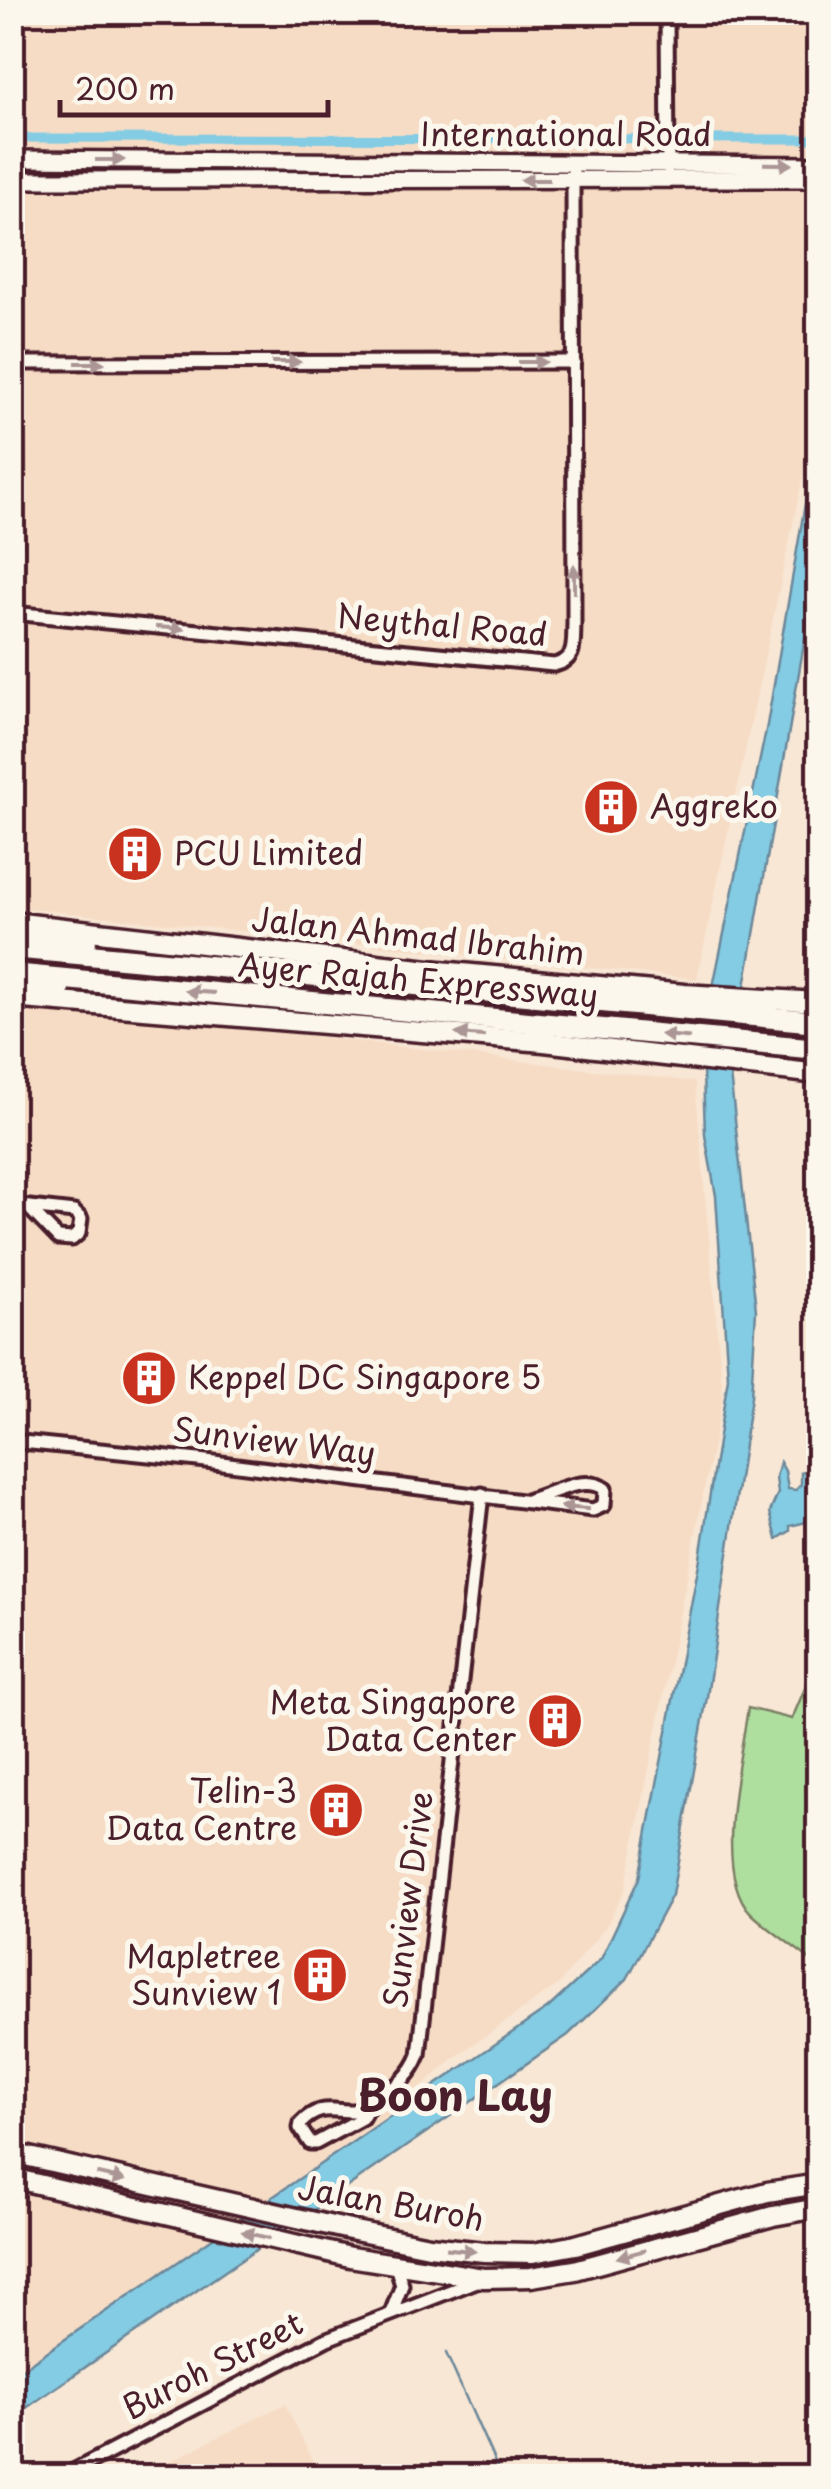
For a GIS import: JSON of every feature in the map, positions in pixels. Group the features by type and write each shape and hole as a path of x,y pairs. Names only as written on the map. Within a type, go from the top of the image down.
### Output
{"highway":[{"path":"12,932 148,950 206,965"},
{"name":"Ayer Rajah Expressway","path":"12,948 818,1022"},
{"name":"Ayer Rajah Expressway","path":"12,974 818,1049"},
{"path":"12,990 102,992 120,985"},
{"path":"745,1014 756,1008 818,1010"},
{"path":"752,1044 790,1057 818,1061"}],"main road":[{"name":"International Road","path":"13,180 573,171 668,157 818,165"},
{"name":"International Road","path":"13,159 573,171 668,181 818,179"},
{"name":"Jalan Ahmad Ibrahim","path":"12,922 411,968 684,994 818,1002"},
{"path":"12,998 580,1045 818,1074"},
{"name":"Jalan Buroh","path":"14,2153 350,2230 484,2252 533,2253 768,2192 818,2184"},
{"name":"Jalan Buroh","path":"12,2178 396,2266 483,2278 530,2277 575,2270 773,2216 818,2208"}],"street":[{"path":"667,12 668,181"},
{"path":"12,582 17,474 13,159"},
{"name":"Neythal Road","path":"12,613 561,664 573,653 573,171"},
{"path":"14,363 574,362"},
{"path":"12,1206 28,1207"},
{"name":"Sunview Way","path":"12,1441 598,1510 604,1503 605,1488 584,1482 529,1500"},
{"name":"Sunview Drive","path":"365,2110 362,2118 316,2143 310,2143 300,2128 309,2114 323,2108 365,2110 406,2080 419,2055 482,1494"},
{"name":"Jalan Buroh","path":"391,2312 402,2285 396,2266"},
{"name":"Jalan Buroh","path":"391,2312 483,2278"},
{"name":"Buroh Street","path":"64,2476 252,2376 391,2312"}],"shaded area":[{"path":"12,13 818,13 818,405 697,979 13,907"},
{"path":"13,1000 695,1082 723,1395 625,1890 606,1926 560,1983 453,2059 384,2121 13,2375"},
{"path":"285,2404 320,2476 140,2476"}],"green space":[{"path":"818,1657 818,1966 751,1913 739,1895 731,1844 748,1708 792,1719"}],"water":[{"path":"818,428 818,562 730,1074 756,1310 751,1397 707,1697 672,1895 627,1979 568,2035 13,2417 13,2375 548,2008 601,1959 639,1878 700,1558 728,1378 716,1196 705,1135 703,1071 714,982 767,725"},
{"path":"813,1461 817,1464 813,1471 818,1476 818,1515 815,1520 790,1526 790,1531 777,1539 770,1512 778,1493 776,1477 780,1462 788,1489 796,1490 801,1484 801,1472 810,1469"}],"waterway":[{"path":"12,138 818,139"},
{"path":"446,2353 501,2476"}],"place":[{"name":"Aggreko","path":"611,807"},
{"name":"PCU Limited","path":"135,854"},
{"name":"Keppel DC Singapore 5","path":"149,1378"},
{"name":"Meta Singapore Data Center","path":"555,1721"},
{"name":"Telin-3 Data Centre","path":"336,1810"},
{"name":"Mapletree Sunview 1","path":"320,1975"}],"district":[{"name":"Boon Lay","path":"455,2096"}]}
